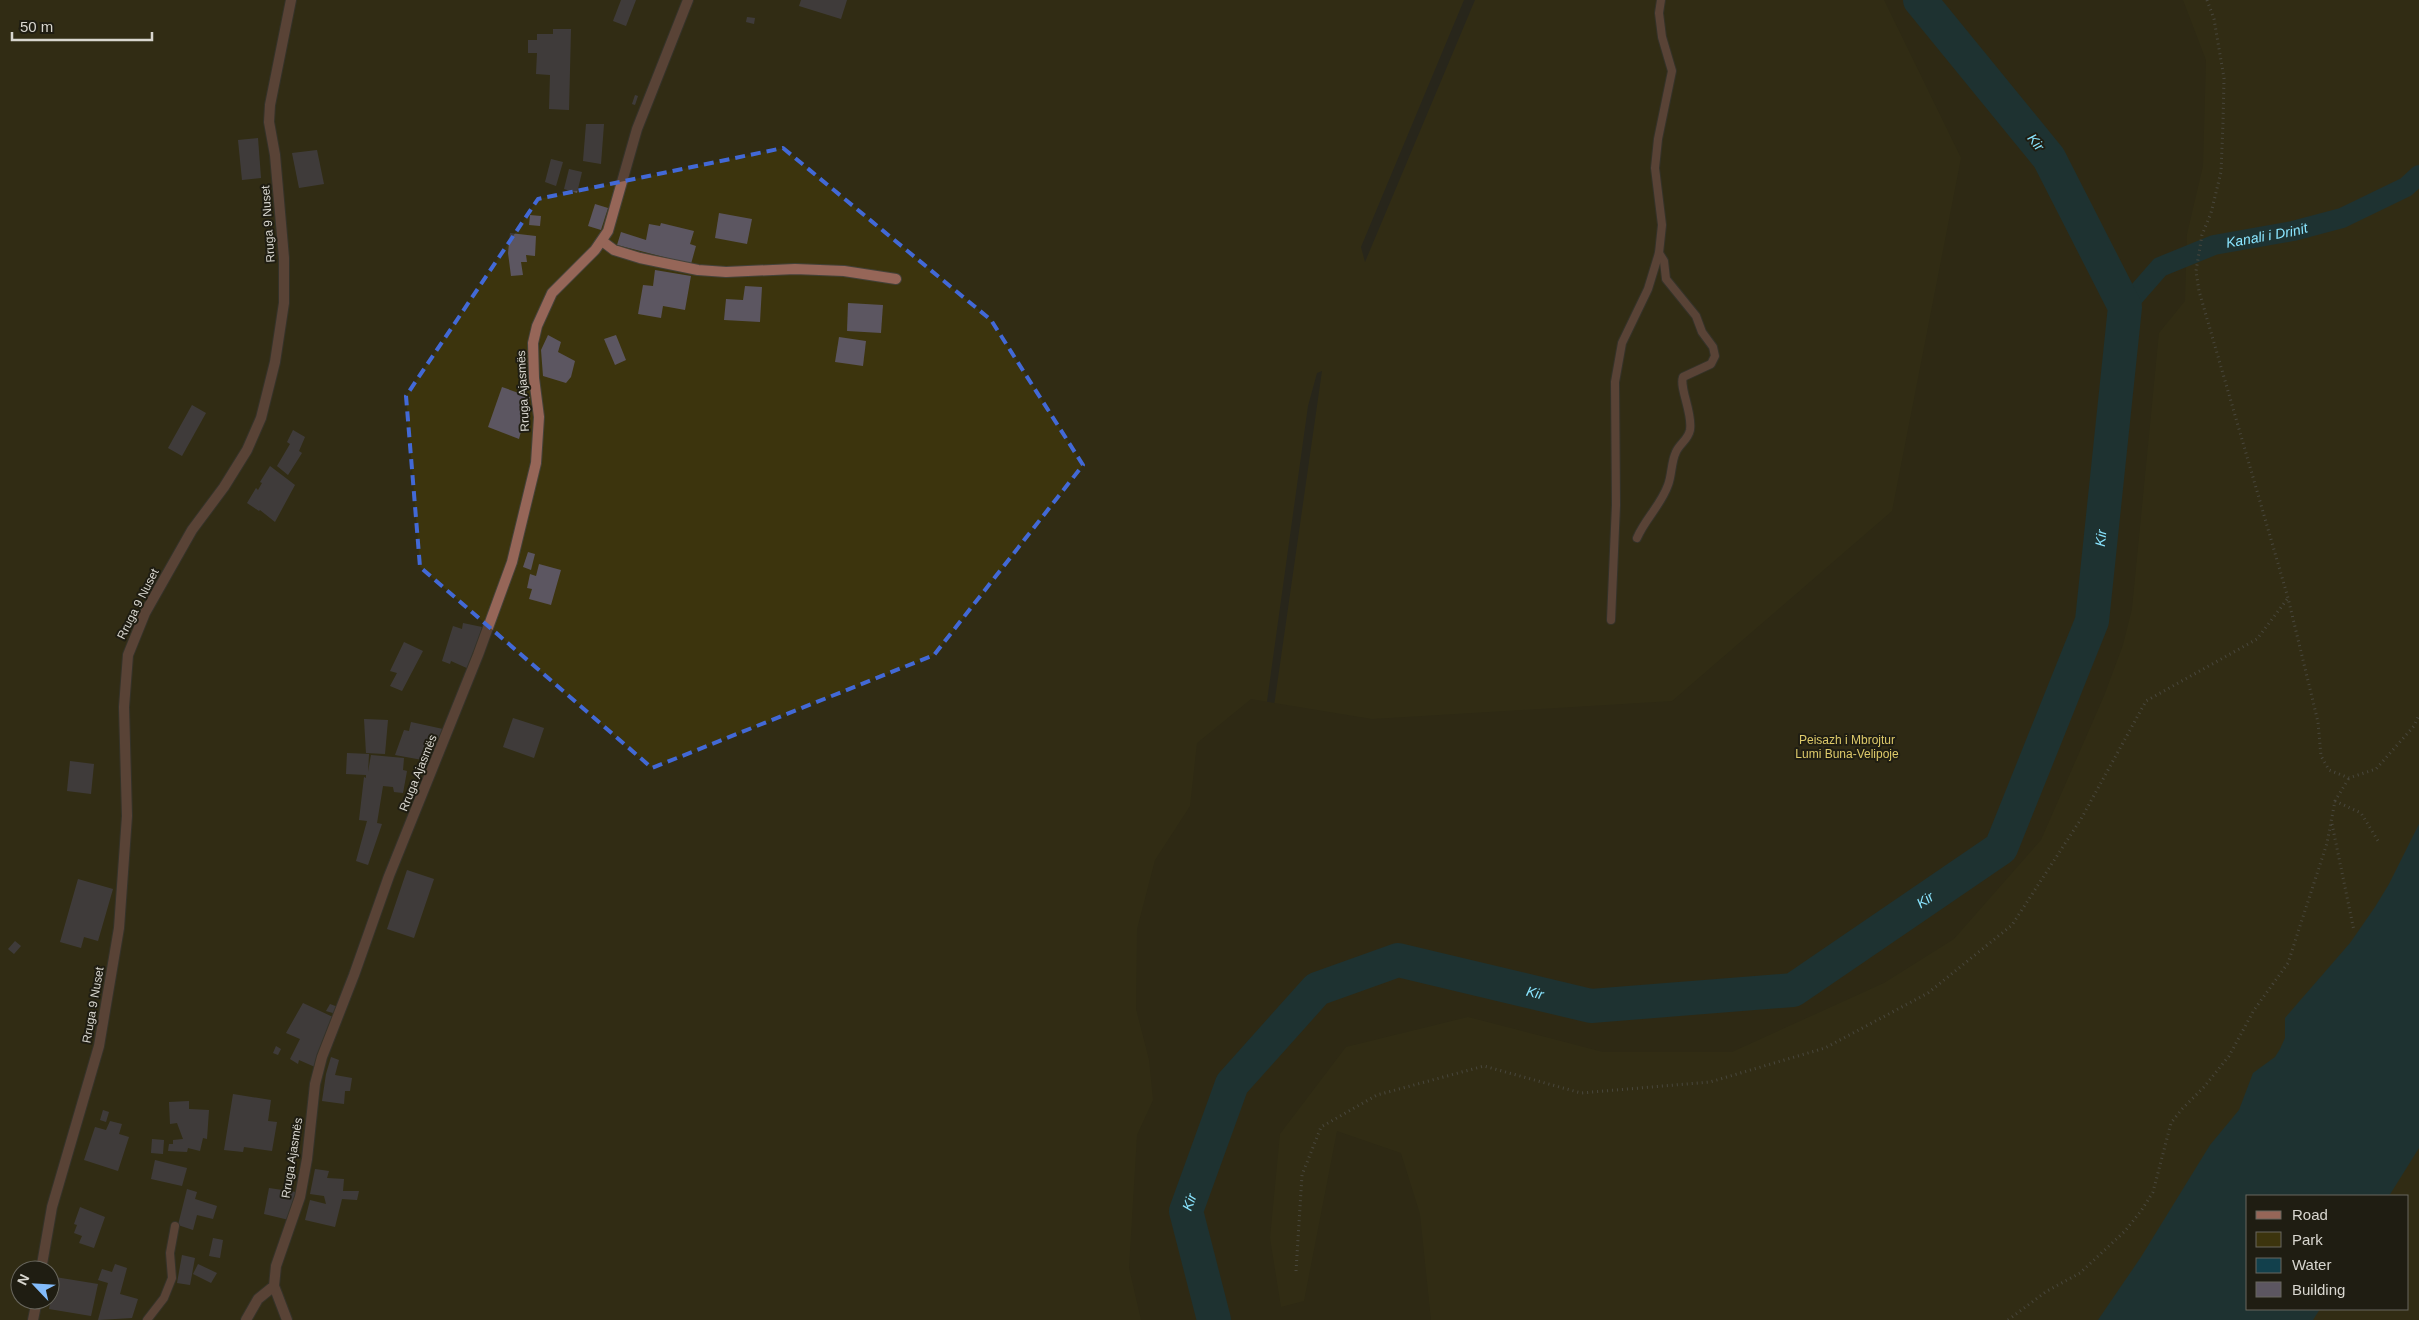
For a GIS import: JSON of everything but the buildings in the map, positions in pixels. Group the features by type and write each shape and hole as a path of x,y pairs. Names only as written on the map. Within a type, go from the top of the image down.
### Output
{"street":[{"name":"Rruga 9 Nuset","path":"43,1260 52,1207 99,1046 119,928 126,816 124,707 128,655 145,613 192,530 224,487 247,450 261,418 275,362 284,303 284,258 275,155 269,122 272,86 291,0"},
{"name":"Rruga Ajasmës","path":"274,1286 276,1266 302,1188 315,1084 322,1057 354,975 389,876 478,655 512,562 536,463 539,417 534,378 533,343 537,326 552,293 602,240 614,214 637,129 688,0"},
{"path":"602,240 614,250 640,258 698,270 726,272 795,269 844,271 896,279"},
{"path":"246,1320 258,1300 274,1286 287,1320"}],"lane":[{"path":"1611,620 1616,505 1614,382 1622,343 1648,289 1659,253 1662,225 1655,168 1658,138 1672,71 1662,37 1659,14 1661,0"},
{"path":"1637,538 1660,504 1669,483 1676,452 1687,438 1690,430 1688,404 1682,386 1683,378 1711,364 1715,356 1713,347 1702,332 1696,316 1666,279 1664,260 1659,253"},
{"path":"147,1320 164,1298 172,1278 170,1253 174,1226"}],"path":[{"path":"2207,0 2214,19 2224,78 2222,152 2221,172 2212,213 2202,235 2196,271 2199,291 2288,598 2318,722 2321,756 2329,770 2349,778"},
{"path":"1296,1271 1302,1175 1321,1127 1377,1095 1484,1066 1582,1093 1710,1082 1825,1048 1928,993 2012,924 2081,819 2146,701 2257,639 2288,598"},
{"path":"2008,1320 2047,1291 2080,1273 2126,1231 2142,1211 2153,1192 2171,1123 2229,1056 2254,1010 2288,963 2327,842 2335,801 2349,778 2376,769 2414,726 2419,715"},
{"path":"2335,801 2360,814 2380,844"},
{"path":"2331,821 2354,931"}],"highlighted area":[{"path":"783,148 991,320 1083,465 934,655 652,768 420,567 406,396 538,199"}],"green space":[{"name":"Peisazh i Mbrojtur Lumi Buna-Velipoje","path":"0,0 1464,0 1361,247 1365,262 1475,0 2419,0 2419,1320 1219,1320 1271,727 1322,371 1317,373 1308,406 1263,730 1206,1320 0,1320"}],"sand":[{"path":"1884,0 2183,0 2206,60 2203,166 2187,234 2185,301 2159,333 2132,609 2123,645 2104,696 2041,840 1954,939 1884,983 1732,1052 1603,1052 1468,1017 1346,1047 1280,1134 1270,1238 1281,1307 1304,1301 1337,1131 1401,1153 1420,1214 1431,1320 1141,1320 1129,1268 1137,1135 1153,1100 1149,1060 1136,1009 1137,929 1155,860 1190,806 1197,743 1251,699 1372,719 1672,701 1892,511 1961,158"}],"water":[{"path":"2419,824 2419,1148 2390,1195 2246,1195 2246,1310 2319,1310 2313,1320 2098,1320 2141,1257 2210,1145 2239,1110 2253,1073 2275,1057 2280,1049 2285,1038 2285,1018 2350,943 2389,884"}],"waterway":[{"name":"Kir","path":"1214,1320 1186,1211 1232,1084 1317,989 1398,960 1591,1006 1793,990 2001,848 2092,621 2125,307 2049,158 1920,0"},
{"name":"Kanali i Drinit","path":"2125,307 2160,267 2214,245 2293,231 2342,218 2406,187 2419,175"}]}
